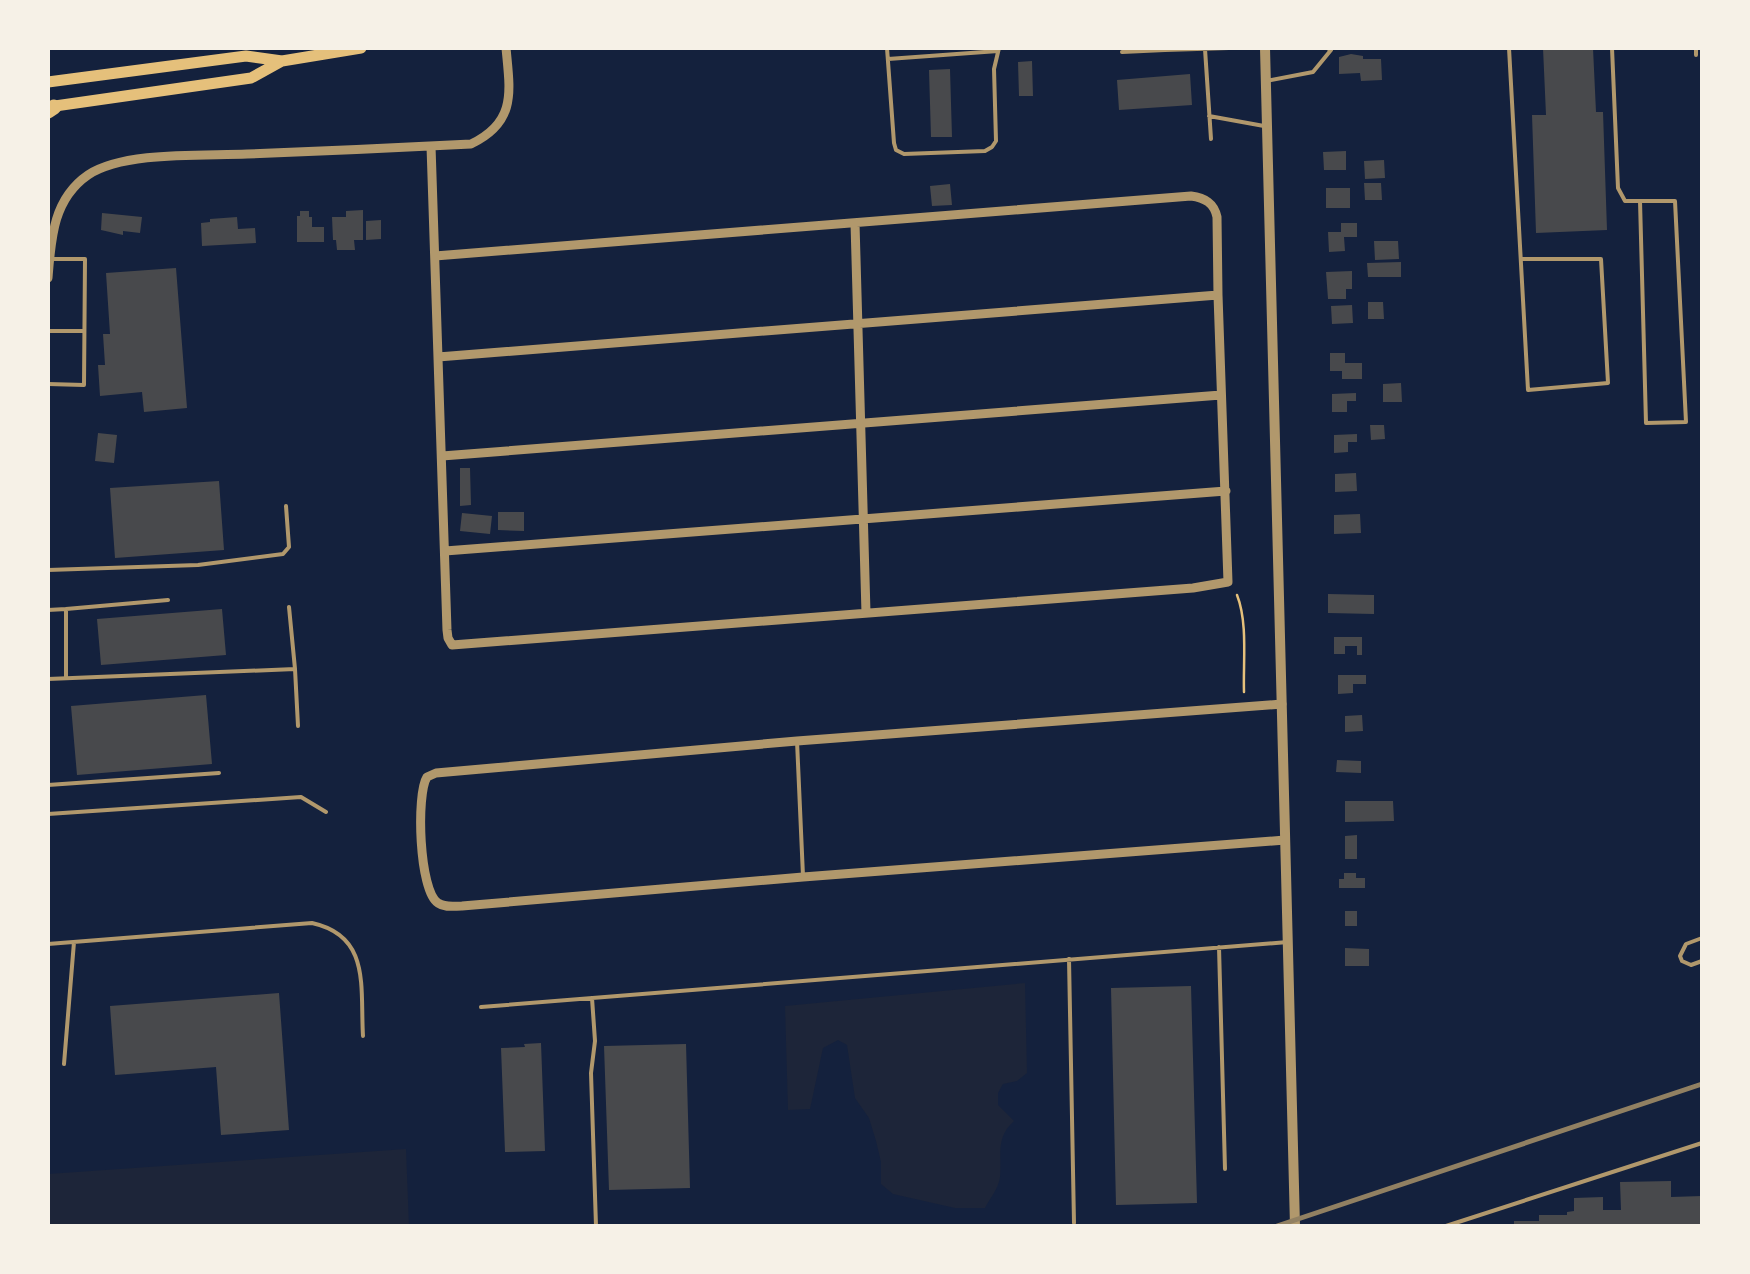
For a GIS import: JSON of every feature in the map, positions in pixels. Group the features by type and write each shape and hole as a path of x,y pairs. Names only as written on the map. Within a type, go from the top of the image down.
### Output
{"main road":[{"path":"48,82 246,56 282,61 362,48"},
{"path":"50,108 250,78 282,61"}],"street":[{"path":"48,278 50,243 61,204 73,188 105,166 174,157 470,144 485,137 498,124 510,99 506,48"},
{"path":"1265,48 1295,1226"},
{"path":"431,146 447,630 452,645 1193,588 1228,582 1217,216 1215,208 1201,198 435,256"},
{"path":"855,223 866,613"},
{"path":"438,357 1218,295"},
{"path":"442,456 1221,395"},
{"path":"445,551 1226,491"},
{"path":"1282,704 436,773 423,782 422,820 427,886 436,902 445,906 1285,840"}],"lane":[{"path":"887,48 896,150 904,154 985,152 992,147 996,140 994,68 999,49 888,59"},
{"path":"1122,52 1229,48"},
{"path":"1266,81 1313,72 1330,48 1389,48"},
{"path":"1508,48 1528,390 1608,383 1601,258 1521,259"},
{"path":"1612,48 1618,188 1626,201 1640,201 1675,201 1686,422 1646,424 1640,201"},
{"path":"1696,48 1696,55"},
{"path":"1205,49 1211,139"},
{"path":"1210,116 1267,126"},
{"path":"48,384 84,385 84,258 49,258"},
{"path":"48,331 84,331"},
{"path":"48,570 198,565 283,554 290,547 286,506"},
{"path":"48,610 168,600"},
{"path":"289,607 298,726"},
{"path":"66,609 66,678"},
{"path":"48,679 295,669"},
{"path":"798,741 802,876"},
{"path":"48,785 219,773"},
{"path":"48,814 302,796 326,812"},
{"path":"48,944 312,923 330,927 356,953 362,1036"},
{"path":"1702,938 1686,944 1680,956 1682,962 1691,965 1702,961"},
{"path":"64,1064 74,942"},
{"path":"481,1006 1288,942"},
{"path":"1219,947 1225,1170"},
{"path":"1069,959 1074,1223"},
{"path":"592,998 596,1226"},
{"path":"1446,1226 1702,1143"}],"path":[{"path":"1237,595 1243,632 1244,694"}],"shaded area":[{"path":"1025,983 1027,1073 1017,1081 1003,1084 998,1093 998,1105 1014,1121 1002,1140 999,1181 985,1208 955,1208 893,1194 881,1184 876,1141 869,1118 855,1098 847,1045 838,1040 823,1048 810,1109 788,1110 785,1006"},
{"path":"406,1149 409,1226 48,1226 48,1174"}],"building":[{"path":"1543,48 1593,48 1596,112 1603,112 1607,230 1536,233 1532,115 1546,115"},
{"path":"1351,54 1381,59 1382,80 1361,81 1360,73 1339,74 1339,57"},
{"path":"1032,61 1033,96 1019,96 1018,62"},
{"path":"950,69 952,137 931,137 929,70"},
{"path":"1190,74 1192,105 1119,110 1117,80"},
{"path":"1346,151 1346,170 1324,170 1323,152"},
{"path":"1384,160 1385,178 1365,179 1364,161"},
{"path":"1364,183 1381,183 1382,200 1365,200"},
{"path":"950,184 952,205 932,206 930,186"},
{"path":"1326,188 1350,188 1350,208 1326,208"},
{"path":"363,210 363,240 354,240 355,250 337,250 332,217 346,217 346,211"},
{"path":"300,211 309,211 312,227 324,227 324,242 297,242"},
{"path":"102,213 142,217 140,233 123,231 123,235 101,230"},
{"path":"237,217 238,229 255,228 256,243 202,246 201,223"},
{"path":"381,220 381,239 366,240 366,221"},
{"path":"1341,223 1357,223 1357,237 1344,237 1345,251 1329,252 1328,232 1341,232"},
{"path":"1374,241 1398,241 1399,259 1375,260"},
{"path":"1401,262 1401,277 1368,277 1367,263"},
{"path":"176,268 187,408 144,412 142,392 100,396 98,365 105,365 103,334 110,334 106,273"},
{"path":"1352,271 1352,289 1346,289 1346,299 1328,299 1326,272"},
{"path":"1368,302 1383,302 1384,319 1368,319"},
{"path":"1352,305 1353,323 1332,324 1331,306"},
{"path":"1330,353 1345,353 1345,363 1362,363 1362,379 1342,379 1342,371 1330,371"},
{"path":"1401,383 1402,402 1383,402 1383,384"},
{"path":"1356,393 1356,401 1347,401 1347,412 1332,412 1332,394"},
{"path":"1370,425 1384,425 1385,439 1371,440"},
{"path":"98,433 117,435 114,463 95,461"},
{"path":"1357,434 1357,442 1348,442 1348,452 1334,453 1334,435"},
{"path":"460,468 470,468 471,505 460,506"},
{"path":"1356,473 1357,491 1335,492 1335,474"},
{"path":"219,481 224,550 115,558 110,488"},
{"path":"498,512 524,512 524,531 498,530"},
{"path":"462,513 492,516 490,534 460,531"},
{"path":"1360,514 1361,533 1334,534 1334,515"},
{"path":"1328,594 1374,595 1374,614 1328,613"},
{"path":"222,609 226,655 101,665 97,619"},
{"path":"1334,637 1362,637 1362,655 1357,655 1357,646 1345,646 1345,654 1334,654"},
{"path":"1338,675 1366,675 1366,684 1353,684 1353,693 1338,694"},
{"path":"206,695 212,764 77,775 71,706"},
{"path":"1362,715 1363,731 1345,732 1345,716"},
{"path":"1337,760 1361,761 1361,773 1336,772"},
{"path":"1345,801 1393,801 1394,821 1345,822"},
{"path":"1357,835 1357,859 1345,859 1345,836"},
{"path":"1344,873 1365,878 1365,888 1339,888"},
{"path":"1345,911 1357,911 1357,926 1345,926"},
{"path":"1345,948 1369,949 1369,966 1345,966"},
{"path":"1191,986 1197,1203 1116,1205 1111,988"},
{"path":"279,993 289,1130 221,1135 216,1067 115,1075 110,1006"},
{"path":"541,1043 545,1151 505,1152 501,1048"},
{"path":"686,1044 690,1188 609,1190 604,1046"},
{"path":"1671,1181 1671,1197 1702,1196 1702,1226 1514,1226 1514,1221 1539,1221 1539,1215 1567,1215 1574,1211 1574,1198 1603,1197 1603,1210 1621,1210 1620,1182"}],"railway":[{"path":"1277,1226 1702,1084"}]}
